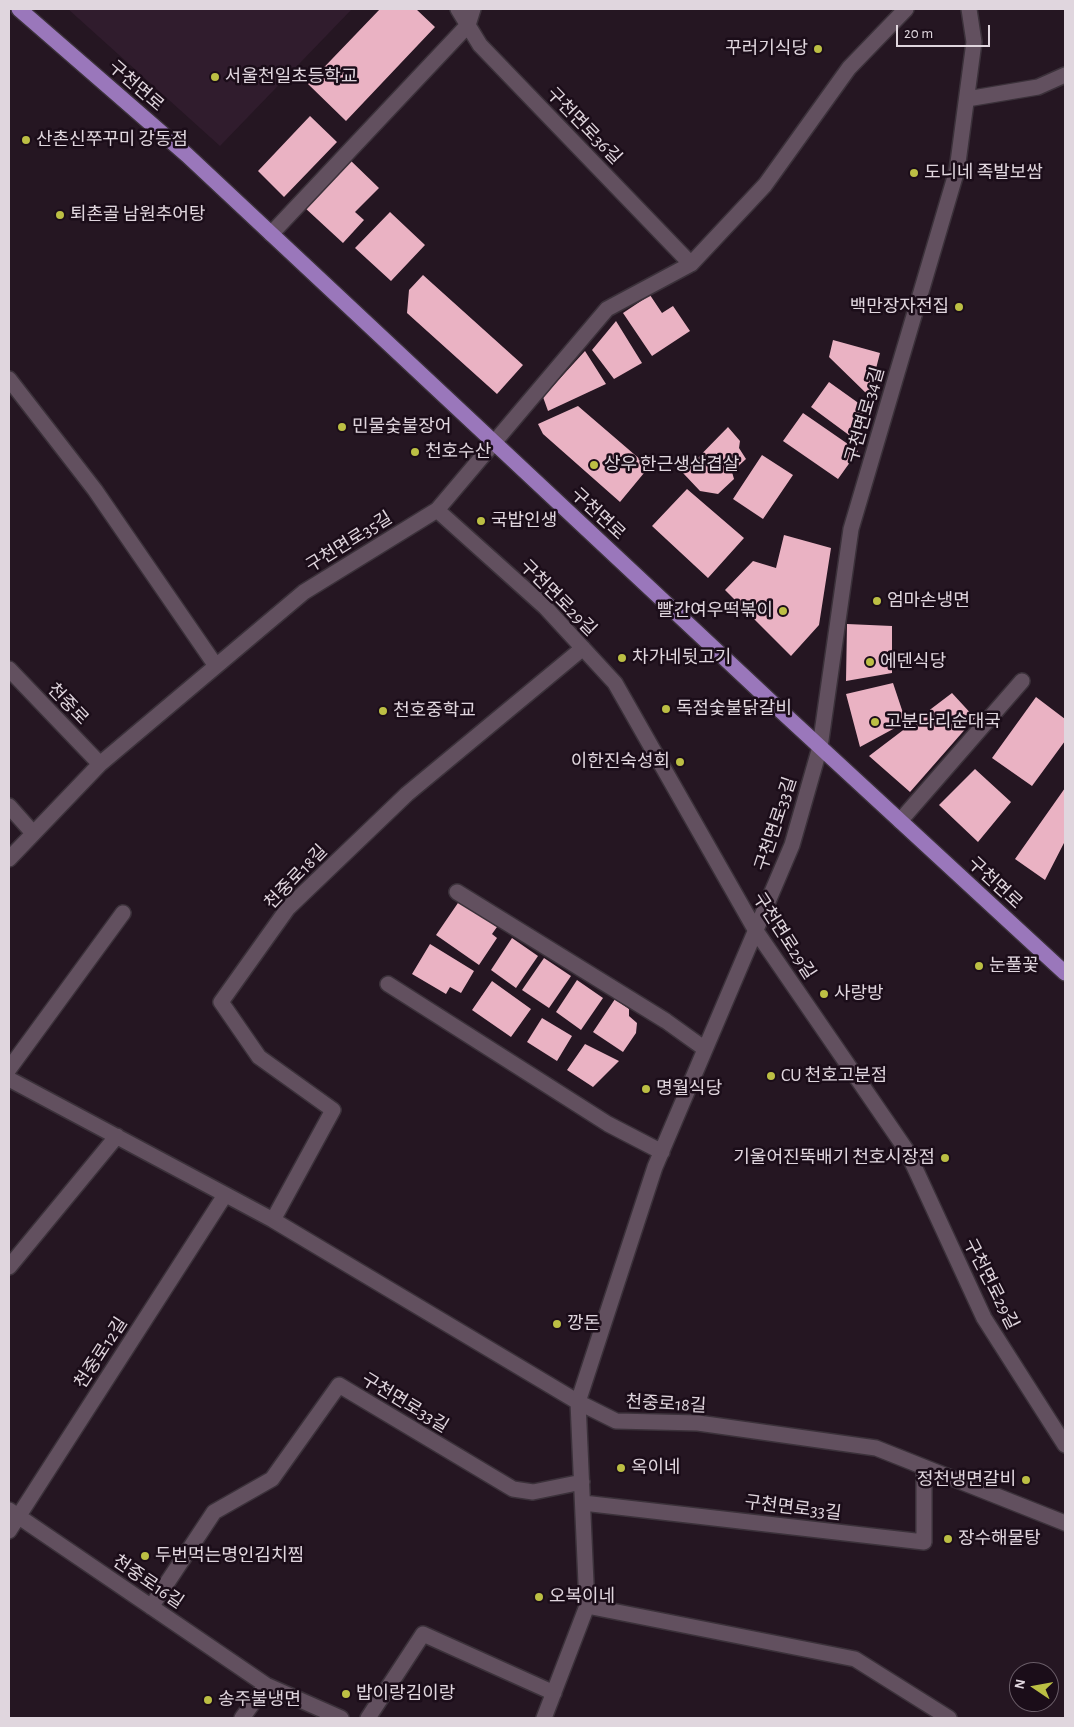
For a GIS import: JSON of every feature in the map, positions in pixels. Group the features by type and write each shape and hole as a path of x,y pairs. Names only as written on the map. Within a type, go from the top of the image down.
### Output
{"main road":[{"name":"구천면로","path":"19,9 187,155 820,747 1065,973"}],"street":[{"name":"구천면로36길","path":"458,9 480,45 691,264"},
{"path":"271,234 468,25 473,9"},
{"path":"494,443 607,309 691,264 765,185 849,68 906,9"},
{"name":"구천면로34길","path":"820,747 851,529 957,170 974,42 969,9"},
{"path":"967,99 1038,87 1065,75"},
{"path":"9,379 95,490 216,666"},
{"name":"구천면로35길","path":"9,859 100,764 304,592 438,510 494,443"},
{"name":"구천면로29길","path":"438,510 545,607 615,683 756,931 906,1151 984,1318 1065,1445"},
{"name":"천중로18길","path":"273,1220 333,1110 259,1057 221,1002 288,908 407,794 583,648"},
{"name":"천중로","path":"9,669 100,764"},
{"path":"900,821 1022,681"},
{"name":"구천면로33길","path":"544,1718 587,1606 578,1402 655,1167 792,845 820,747"},
{"path":"9,806 33,833"},
{"path":"457,892 666,1021 705,1050"},
{"path":"9,1069 123,913"},
{"path":"388,984 608,1124 662,1152"},
{"name":"천중로18길","path":"9,1079 273,1220 578,1402 616,1421 698,1422 876,1448 1065,1523"},
{"path":"9,1267 117,1136"},
{"name":"천중로12길","path":"9,1531 13,1513 226,1195"},
{"name":"구천면로33길","path":"151,1607 214,1512 272,1479 339,1385 513,1489 533,1492 582,1482"},
{"name":"구천면로33길","path":"583,1503 924,1542 924,1468"},
{"name":"천중로16길","path":"13,1513 266,1685 341,1718"},
{"path":"587,1606 855,1659 949,1718"},
{"path":"368,1718 423,1634 554,1694"},
{"path":"242,1718 266,1685"}],"shaded area":[{"name":"서울천일초등학교","path":"68,9 352,9 220,146"}],"building":[{"path":"380,9 416,9 435,27 346,121 308,84"},
{"path":"310,116 337,142 284,197 258,171"},
{"path":"349,159 379,188 355,212 364,220 343,243 304,207"},
{"path":"390,212 425,245 391,281 355,248"},
{"path":"423,275 523,365 497,394 407,313 409,290"},
{"path":"650,295 662,313 673,306 690,331 652,356 623,313"},
{"path":"616,321 642,363 614,379 592,350"},
{"path":"833,340 880,353 869,396 829,357"},
{"path":"585,351 606,384 548,411 543,397"},
{"path":"829,382 864,407 857,441 811,407"},
{"path":"578,406 649,467 620,502 543,434 538,424"},
{"path":"803,413 858,451 838,479 783,441"},
{"path":"728,427 740,441 739,448 746,459 732,472 734,479 718,494 700,491 683,473"},
{"path":"762,455 793,475 763,519 733,499"},
{"path":"687,489 744,538 708,578 652,526"},
{"path":"784,535 831,548 819,625 791,656 725,590 753,561 776,568"},
{"path":"847,624 892,626 892,673 846,681"},
{"path":"893,683 906,722 860,747 846,694"},
{"path":"952,693 975,718 910,792 869,756"},
{"path":"1036,697 1065,719 1065,741 1032,786 992,758"},
{"path":"975,769 1011,802 978,842 939,805"},
{"path":"1065,788 1065,841 1045,880 1015,859"},
{"path":"460,900 497,927 492,934 497,938 479,965 436,935"},
{"path":"512,938 538,956 516,988 491,970"},
{"path":"430,944 474,971 461,993 450,987 446,994 412,974"},
{"path":"544,958 571,976 549,1008 522,990"},
{"path":"577,980 603,998 581,1030 556,1012"},
{"path":"492,981 531,1009 511,1037 472,1010"},
{"path":"615,999 629,1009 629,1016 637,1023 636,1033 623,1052 593,1032"},
{"path":"542,1018 572,1036 557,1061 527,1042"},
{"path":"585,1044 619,1061 593,1087 567,1070"}],"place":[{"name":"꾸러기식당","path":"818,49"},
{"name":"서울천일초등학교","path":"215,77"},
{"name":"산촌신쭈꾸미 강동점","path":"26,140"},
{"name":"도니네 족발보쌈","path":"914,173"},
{"name":"퇴촌골 남원추어탕","path":"60,215"},
{"name":"백만장자전집","path":"959,307"},
{"name":"민물숯불장어","path":"342,427"},
{"name":"천호수산","path":"415,452"},
{"name":"상우 한근생삼겹살","path":"594,465"},
{"name":"국밥인생","path":"481,521"},
{"name":"엄마손냉면","path":"877,601"},
{"name":"빨간여우떡볶이","path":"783,611"},
{"name":"차가네뒷고기","path":"622,658"},
{"name":"에덴식당","path":"870,662"},
{"name":"독점숯불닭갈비","path":"666,709"},
{"name":"천호중학교","path":"383,711"},
{"name":"고분다리순대국","path":"875,722"},
{"name":"이한진숙성회","path":"680,762"},
{"name":"눈풀꽃","path":"979,966"},
{"name":"사랑방","path":"824,994"},
{"name":"CU 천호고분점","path":"771,1076"},
{"name":"명월식당","path":"646,1089"},
{"name":"기울어진뚝배기 천호시장점","path":"945,1158"},
{"name":"깡돈","path":"557,1324"},
{"name":"옥이네","path":"621,1468"},
{"name":"정천냉면갈비","path":"1026,1480"},
{"name":"장수해물탕","path":"948,1539"},
{"name":"두번먹는명인김치찜","path":"145,1556"},
{"name":"오복이네","path":"539,1597"},
{"name":"밥이랑김이랑","path":"346,1694"},
{"name":"송주불냉면","path":"208,1700"}]}
